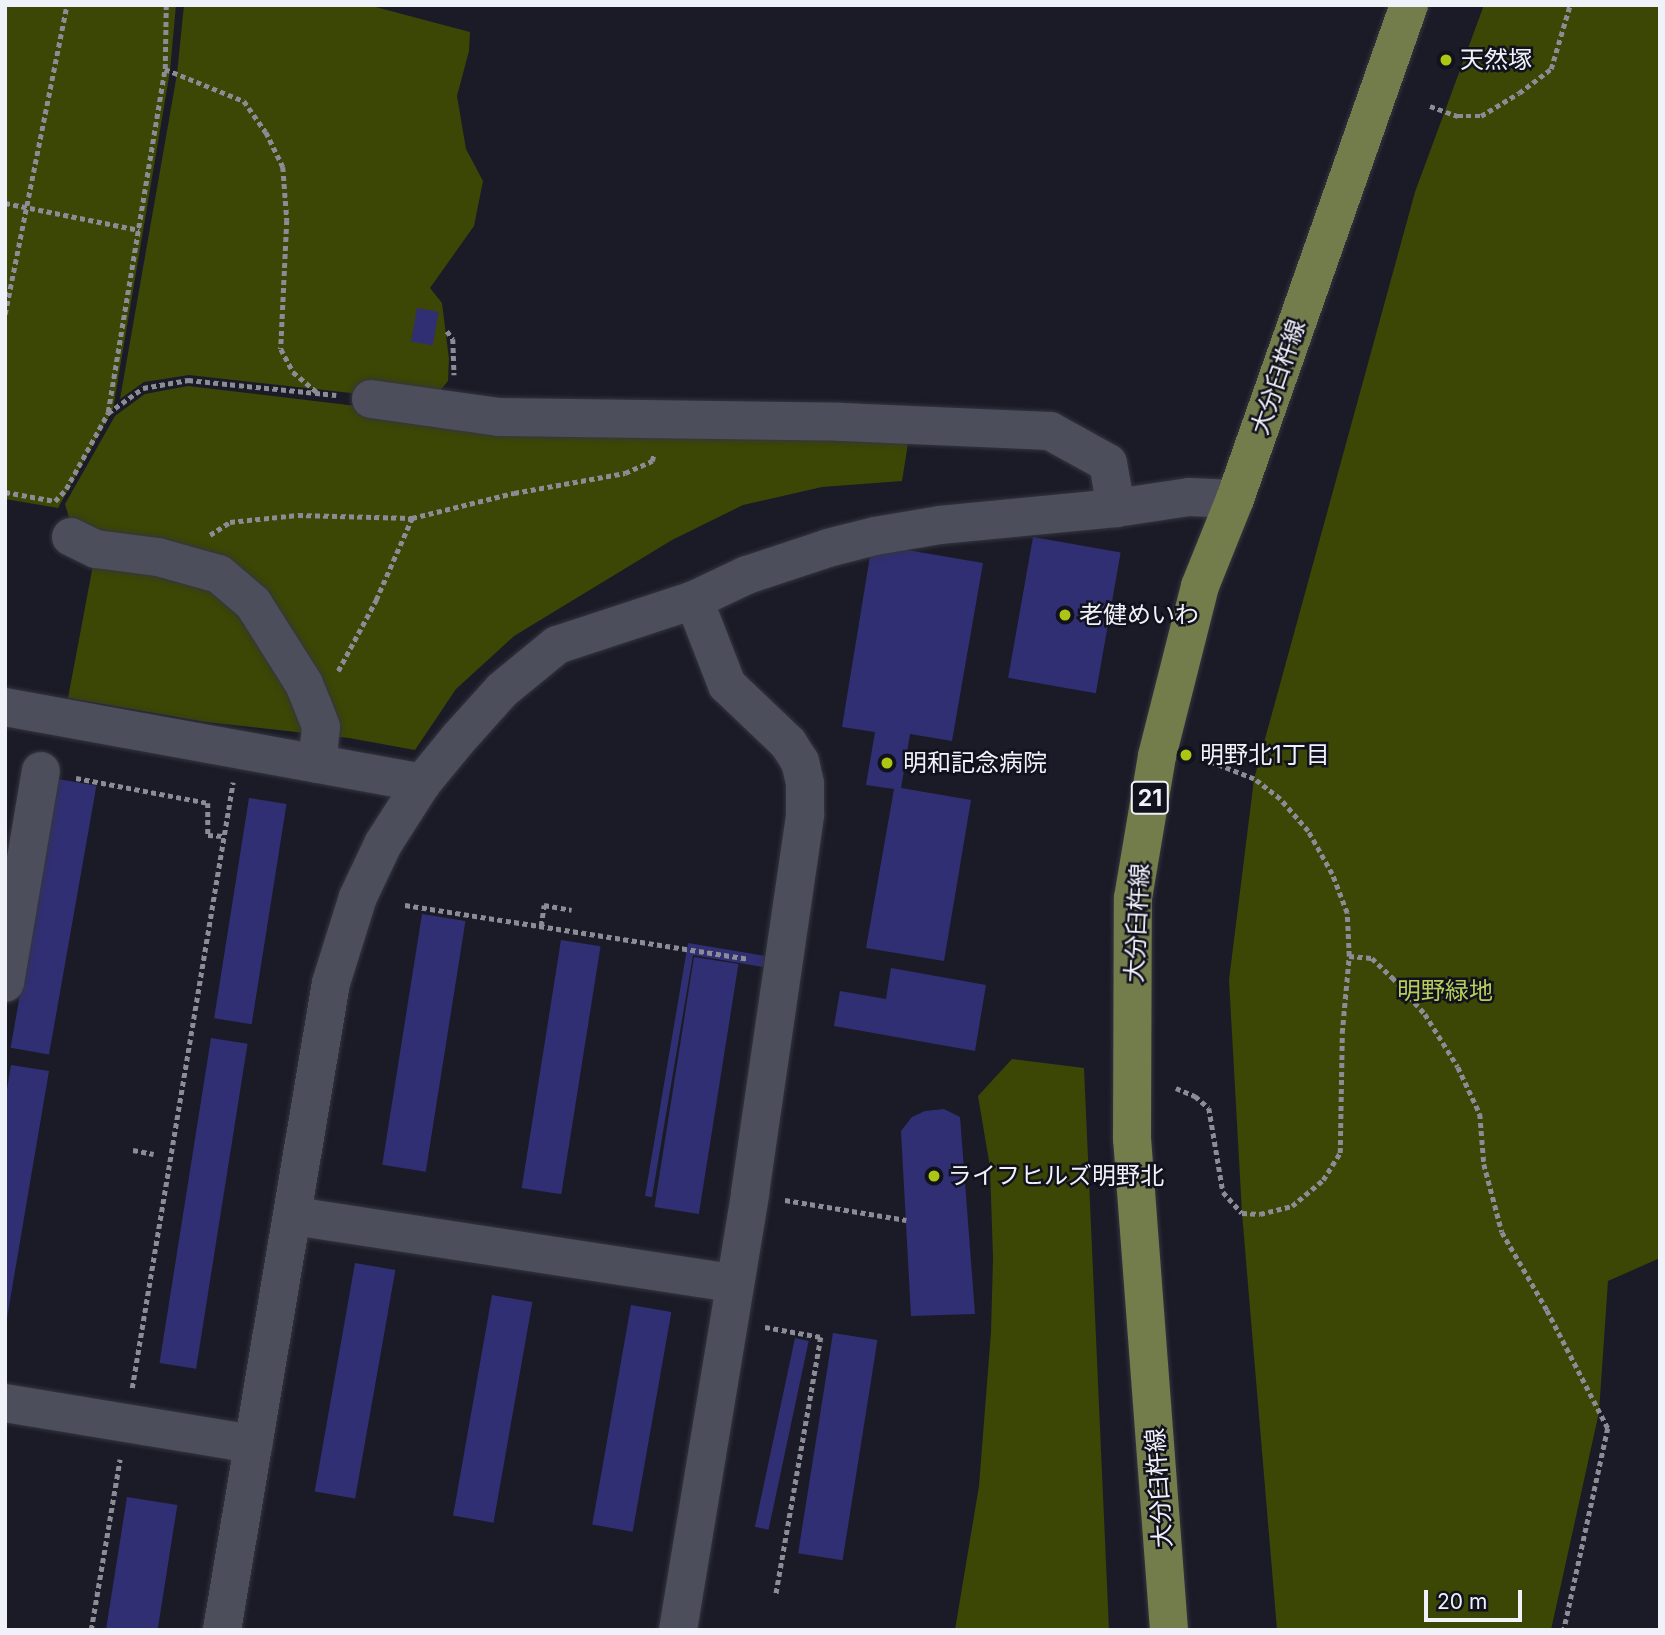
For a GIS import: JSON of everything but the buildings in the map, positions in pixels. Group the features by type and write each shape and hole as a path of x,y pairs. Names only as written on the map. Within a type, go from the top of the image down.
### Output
{"main road":[{"name":"大分臼杵線","path":"1169,1630 1132,1139 1133,898 1157,756 1200,586 1235,499 1409,5"}],"street":[{"path":"371,399 499,417 842,422 1050,431 1108,463 1116,508"},
{"path":"222,1630 294,1216 331,983 342,944 358,897 383,844 422,783 502,691 557,645 695,600 747,575 875,536 940,525 1116,508 1189,497 1235,499"},
{"path":"71,537 96,549 169,560 219,574 253,603 304,684 313,706 321,727 317,764"},
{"path":"678,1630 750,1193 805,814 805,783 800,762 788,743 727,685 695,600"},
{"path":"5,707 422,783"},
{"path":"5,983 41,771"},
{"path":"294,1216 734,1283"},
{"path":"5,1403 254,1444"}],"path":[{"path":"5,314 68,5"},
{"path":"5,492 55,501 66,489 108,413 165,69 166,5"},
{"path":"1430,106 1458,116 1480,117 1518,93 1550,69 1570,5"},
{"path":"165,69 244,101 266,132 283,167 286,220 281,348 293,372 317,393"},
{"path":"5,203 139,230"},
{"path":"108,413 144,388 188,380 371,399"},
{"path":"169,560 230,522 298,515 412,519 514,493 625,473 652,461 665,419"},
{"path":"313,706 340,668 376,600 412,519"},
{"path":"132,1389 238,750"},
{"path":"1176,1088 1195,1096 1209,1108 1223,1192 1242,1213 1260,1214 1292,1206 1323,1180 1340,1153 1342,1033 1349,956 1347,913 1332,874 1308,831 1280,799 1254,779 1206,760"},
{"path":"41,771 208,803 208,835 223,836"},
{"path":"405,905 784,965"},
{"path":"541,926 544,905 572,910"},
{"path":"1349,956 1372,958 1392,977 1425,1014 1458,1067 1480,1114 1484,1164 1502,1232 1547,1310 1608,1428 1564,1630"},
{"path":"133,1150 154,1154"},
{"path":"750,1193 906,1220"},
{"path":"761,1326 821,1337 776,1594"},
{"path":"91,1630 121,1457"}],"green space":[{"path":"5,5 176,5 170,71 113,409 58,508 5,499"},
{"path":"184,5 368,5 470,32 469,51 457,96 466,149 483,181 474,226 430,288 442,303 449,359 448,381 438,393 423,401 189,375 144,382 120,399 177,74"},
{"name":"明野緑地","path":"1484,5 1660,5 1660,1258 1608,1281 1599,1412 1551,1630 1277,1630 1242,1213 1229,980 1254,779 1415,192"},
{"path":"188,386 499,423 909,437 902,481 822,487 743,505 672,540 514,636 456,689 415,750 349,738 206,722 68,698 96,549 69,518 65,504 115,416 145,394"},
{"path":"1012,1059 1084,1068 1109,1630 955,1630 979,1486 991,1332 993,1258 990,1167 978,1096"}],"place":[{"name":"天然塚","path":"1446,60"},
{"name":"老健めいわ","path":"1065,615"},
{"name":"明野北1丁目","path":"1186,755"},
{"name":"明和記念病院","path":"887,763"},
{"name":"ライフヒルズ明野北","path":"934,1176"}]}
